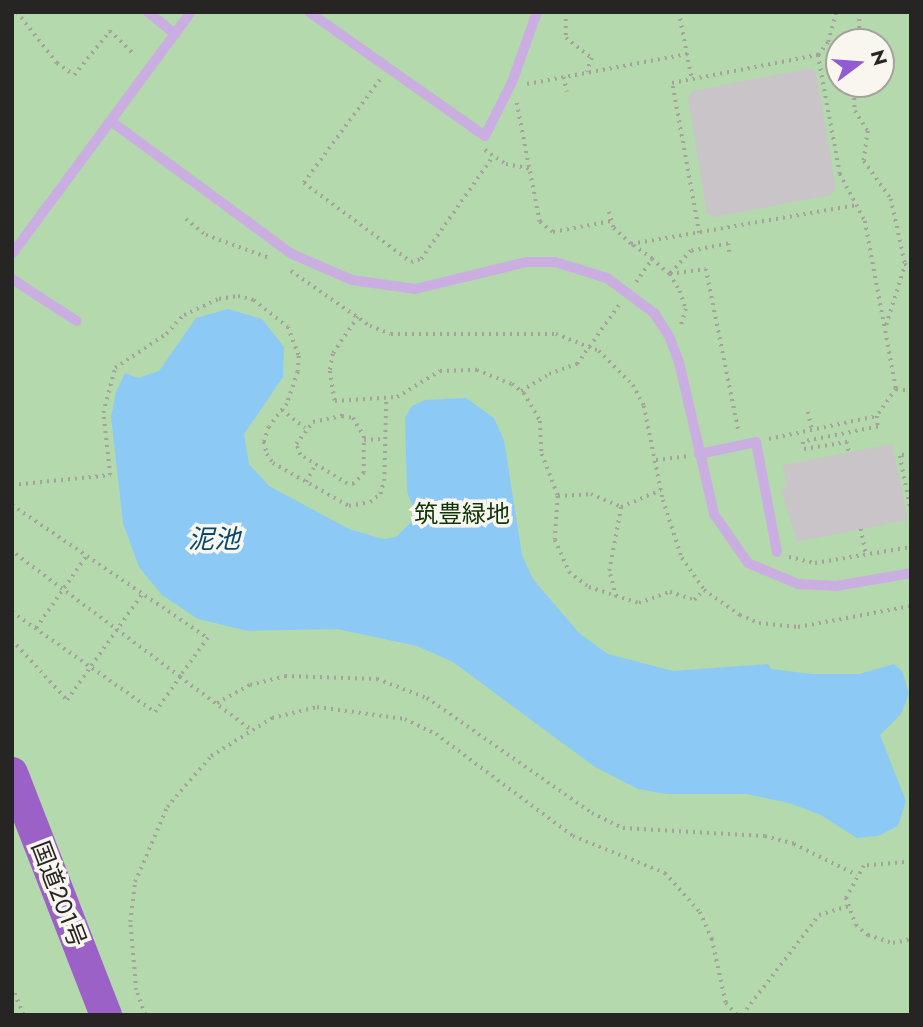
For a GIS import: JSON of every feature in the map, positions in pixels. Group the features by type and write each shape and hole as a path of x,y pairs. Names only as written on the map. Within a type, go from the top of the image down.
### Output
{"highway":[{"name":"国道201号","path":"12,773 106,1015"}],"lane":[{"path":"148,12 175,34"},
{"path":"12,254 191,12"},
{"path":"309,12 485,136 510,87 537,12"},
{"path":"112,122 292,254 352,280 415,289 527,262 555,262 607,278 629,291 654,313 668,335 680,362 714,514 748,563 798,584 836,586 911,573"},
{"path":"12,279 77,321"},
{"path":"699,454 756,442 777,552"}],"path":[{"path":"17,12 57,63 74,75 110,31 135,55"},
{"path":"566,12 566,38 592,58 587,72"},
{"path":"679,12 692,79"},
{"path":"699,233 672,83 818,55 828,42 836,12"},
{"path":"611,221 553,232 540,222 520,108 510,87 687,54"},
{"path":"818,55 840,174 865,221 896,389 877,416 878,427 803,442 804,449 847,442 849,452"},
{"path":"383,76 304,183 411,262 421,259 493,156"},
{"path":"565,77 567,93"},
{"path":"855,98 855,111 868,131 864,161 891,199 905,264 885,328"},
{"path":"482,148 493,156 531,169"},
{"path":"631,244 856,205"},
{"path":"609,212 611,221 631,244 670,274 680,290 686,321 668,335"},
{"path":"186,219 206,234 269,257 358,317 391,334 556,334 591,346 617,365 633,385 644,406 661,490 682,558 705,590 740,615 781,627 911,606"},
{"path":"670,274 691,251 728,244 729,252"},
{"path":"521,391 549,374 577,364 652,260"},
{"path":"905,264 911,268"},
{"path":"670,274 706,269 741,445"},
{"path":"12,485 110,475 103,413 115,368 166,334 184,315 219,299 238,296 254,300 288,327 297,349 298,372 282,410 269,427 264,442 267,454 273,463 349,506 370,502 384,481 386,398"},
{"path":"358,317 333,354 330,371 335,401 386,398 408,391 432,375 455,370 496,376 521,391 540,421 542,453 558,496 555,540 561,560 589,587 639,603 670,592 694,600 705,590"},
{"path":"896,389 911,391"},
{"path":"282,410 305,428"},
{"path":"808,412 812,430"},
{"path":"342,415 358,424 364,440 364,473 355,484 316,464 297,449 297,439 305,428 342,415"},
{"path":"756,442 877,416"},
{"path":"364,440 386,439"},
{"path":"656,460 699,454"},
{"path":"911,454 900,456 911,511"},
{"path":"306,482 316,464"},
{"path":"558,496 591,494 621,507 661,490"},
{"path":"12,505 208,638 155,712 12,612"},
{"path":"616,597 609,571 621,507"},
{"path":"861,530 866,555"},
{"path":"777,552 816,563 911,547"},
{"path":"12,552 118,628 252,730"},
{"path":"36,628 61,588 87,555"},
{"path":"12,640 67,700 142,593"},
{"path":"217,703 250,685 285,676 377,679 426,698 592,813 623,828 765,836 794,844 857,875"},
{"path":"145,1015 136,990 130,922 135,882 151,837 187,780 211,756 272,718 317,706 395,717 436,734 573,836 665,873 700,912 712,939 726,1003 740,1015 819,915 848,906"},
{"path":"911,862 864,866 846,898 856,925 868,935 893,943 911,939"},
{"path":"12,987 23,1015"}],"green space":[{"name":"筑豊緑地","path":"12,12 911,12 911,1015 12,1015"}],"water":[{"name":"泥池","path":"228,309 262,319 284,347 283,377 244,434 249,464 269,486 349,529 383,539 396,537 412,521 414,508 407,492 405,417 412,406 425,400 466,398 494,418 504,440 522,555 533,579 579,633 608,654 673,671 768,664 771,669 812,674 859,674 894,664 902,671 909,693 901,714 880,735 906,801 898,826 878,836 857,838 821,815 789,803 747,794 667,794 638,789 595,767 453,662 417,646 337,629 248,631 198,619 162,595 139,567 123,523 111,417 116,392 125,373 138,378 159,371 196,318"}],"building":[{"path":"811,68 816,72 836,189 830,195 714,217 707,214 688,97 692,91"},
{"path":"892,444 908,520 797,542 781,489 787,487 783,465"}]}
